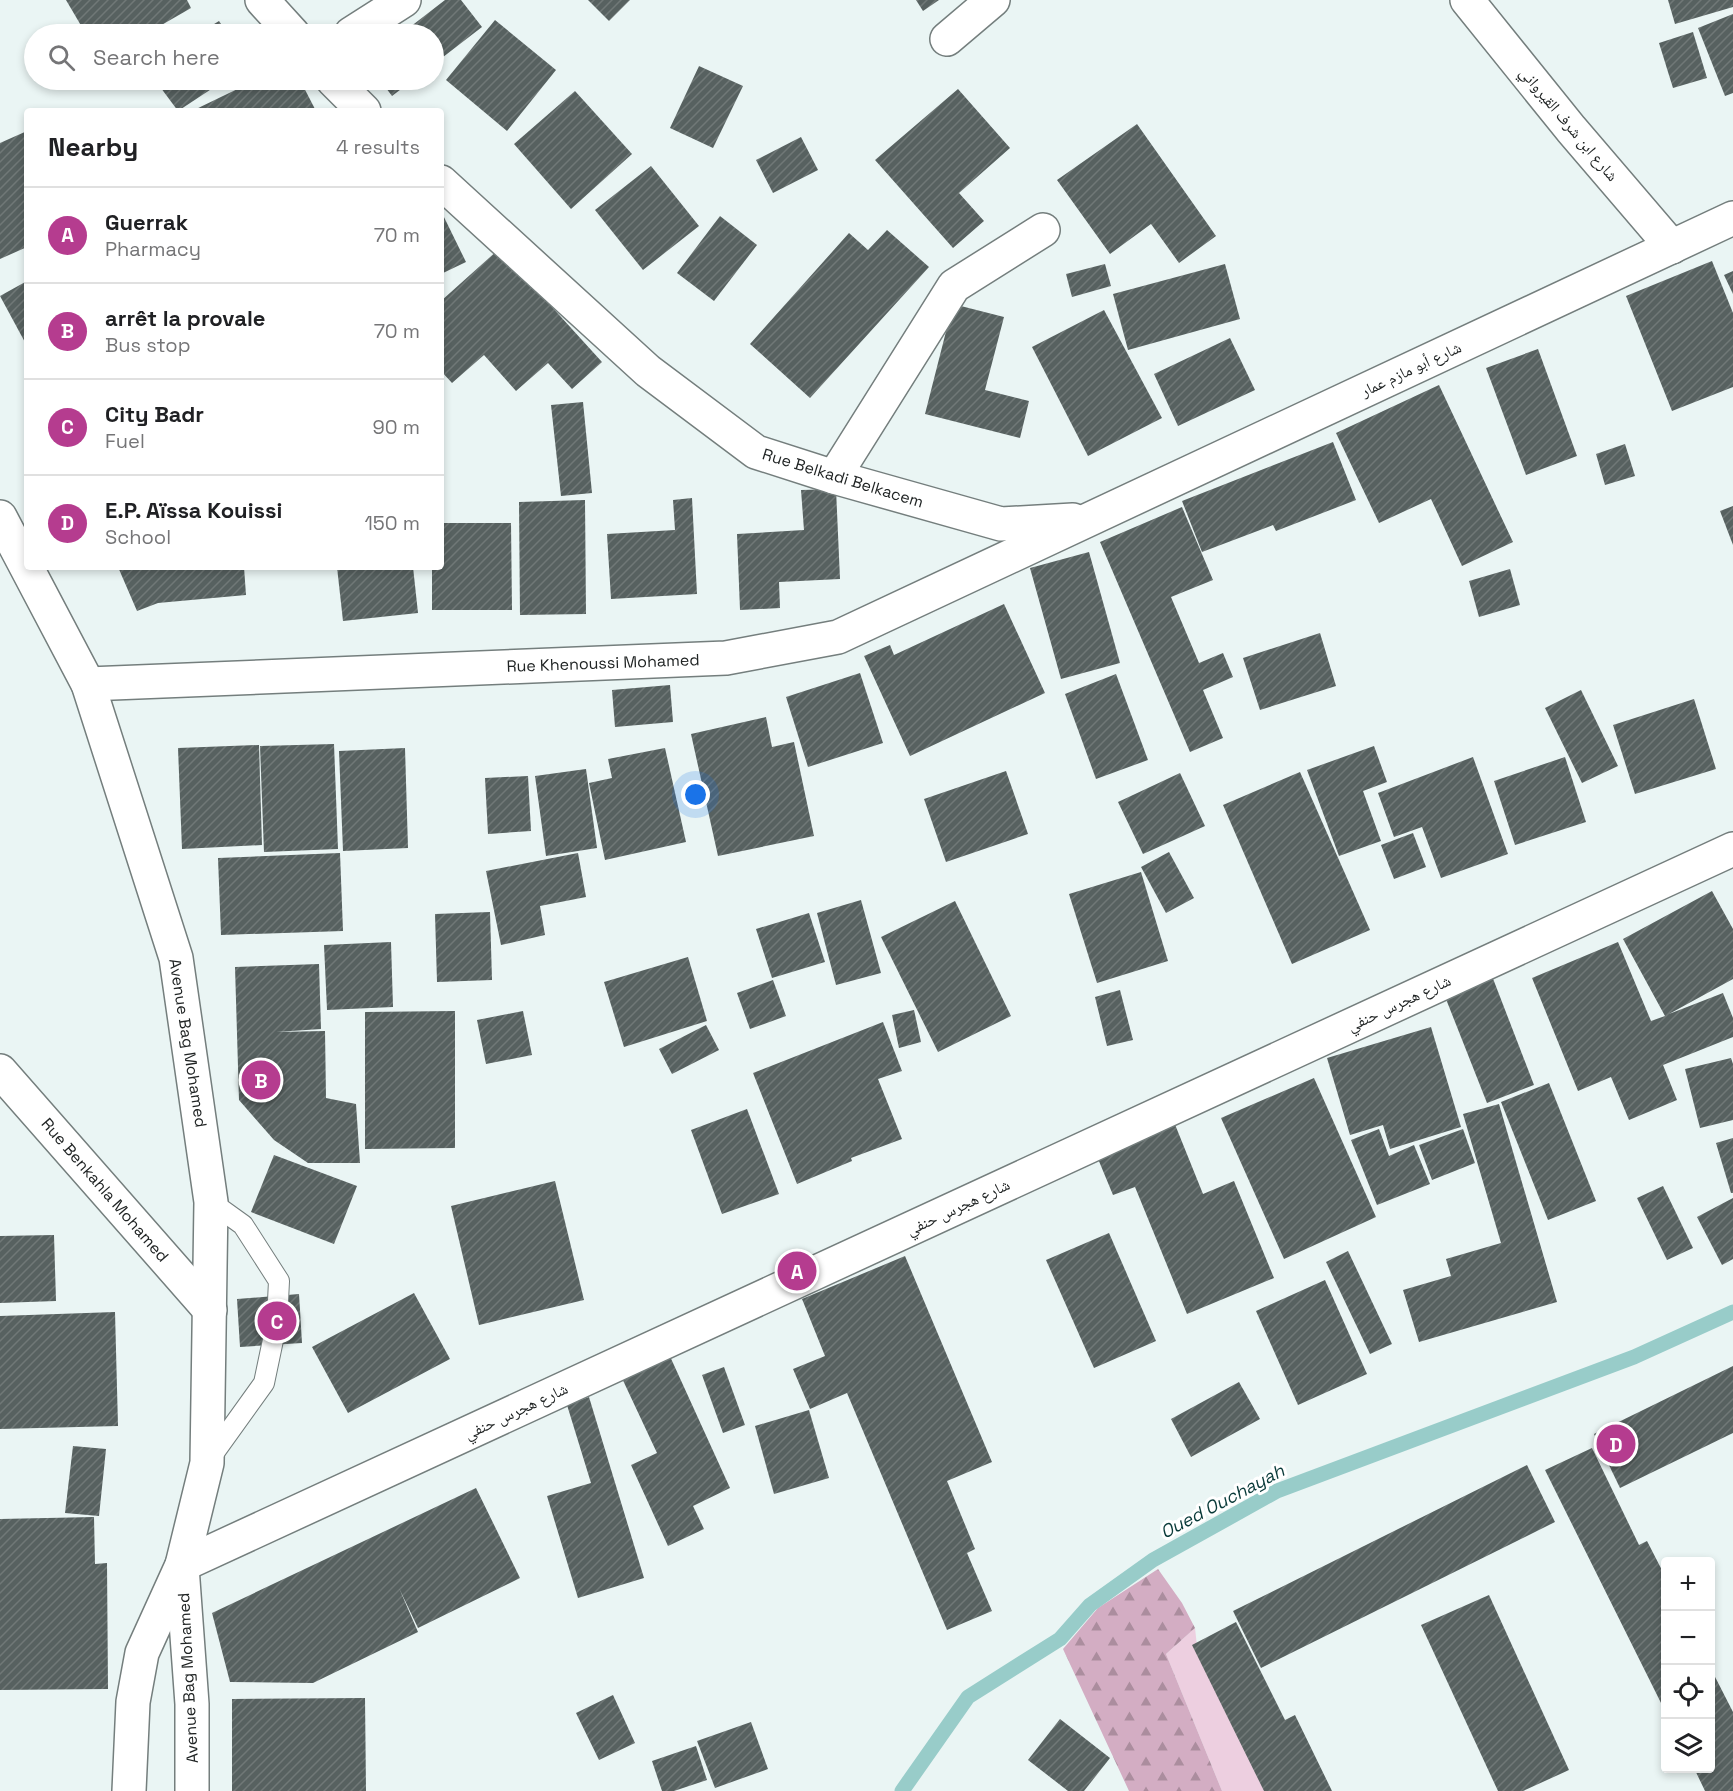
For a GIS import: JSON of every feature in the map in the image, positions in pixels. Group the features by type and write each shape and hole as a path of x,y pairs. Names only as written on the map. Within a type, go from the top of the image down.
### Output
{"street":[{"path":"262,0 283,24"},
{"path":"367,24 404,0"},
{"path":"947,39 993,0"},
{"name":"شارع ابن شرف القيرواني","path":"1467,0 1571,129 1672,247"},
{"path":"343,90 360,108"},
{"name":"Rue Belkadi Belkacem","path":"444,185 648,371 756,452 834,477 1001,524 1090,519"},
{"name":"شارع أبو مازم عمار","path":"1090,519 1733,218"},
{"path":"834,477 954,286 1043,230"},
{"name":"Avenue Bag Mohamed","path":"0,517 24,563"},
{"name":"Rue Khenoussi Mohamed","path":"88,684 726,658 838,637 1090,519"},
{"name":"Avenue Bag Mohamed","path":"28,570 88,684 177,958 211,1202 207,1463 182,1565 142,1653 133,1702 129,1791"},
{"name":"شارع هجرس حنفي","path":"182,1565 1733,849"},
{"name":"Rue Benkahla Mohamed","path":"0,1071 210,1310"},
{"name":"Avenue Bag Mohamed","path":"182,1565 192,1704 192,1791"}],"lane":[{"path":"207,1463 264,1383 277,1321 279,1281 243,1225 211,1202"}],"shaded area":[{"path":"1195,1628 1197,1646 1268,1791 1222,1791 1166,1654"}],"green space":[{"path":"1158,1569 1182,1603 1195,1628 1166,1654 1222,1791 1129,1791 1063,1649 1098,1608"}],"building":[{"path":"66,0 187,0 191,8 163,24 80,24"},
{"path":"445,0 461,0 482,27 444,56 444,24 414,24"},
{"path":"588,0 630,0 609,21"},
{"path":"916,0 939,0 923,11"},
{"path":"1668,0 1733,0 1733,7 1675,24"},
{"path":"1733,14 1733,93 1725,96 1698,28"},
{"path":"495,20 556,70 507,131 446,80"},
{"path":"1693,32 1707,78 1673,88 1659,43"},
{"path":"699,66 743,86 713,148 670,128"},
{"path":"958,89 1010,148 959,193 984,221 953,248 875,160"},
{"path":"162,90 210,90 183,108 176,108"},
{"path":"235,90 305,90 314,108 198,108"},
{"path":"388,90 400,90 392,96"},
{"path":"575,91 632,154 571,209 514,144"},
{"path":"1137,124 1216,236 1179,263 1151,224 1110,254 1057,180"},
{"path":"24,132 24,248 0,259 0,143"},
{"path":"801,137 818,170 773,193 756,160"},
{"path":"651,166 699,226 643,270 595,210"},
{"path":"720,216 757,245 714,301 677,273"},
{"path":"444,217 466,262 444,273"},
{"path":"887,230 929,267 810,398 750,344 849,233 868,250"},
{"path":"499,249 602,362 572,389 548,363 516,391 484,355 452,383 444,374 444,298"},
{"path":"1712,261 1733,313 1733,387 1672,411 1626,296"},
{"path":"1105,264 1111,286 1072,297 1066,274"},
{"path":"1225,264 1240,319 1128,350 1113,294"},
{"path":"1733,271 1733,294 1724,275"},
{"path":"24,283 24,340 0,296"},
{"path":"953,304 1004,317 985,390 1029,401 1020,438 925,414"},
{"path":"1104,310 1162,418 1088,456 1032,347"},
{"path":"1230,338 1255,390 1178,426 1154,374"},
{"path":"1538,349 1577,456 1526,475 1486,368"},
{"path":"1439,385 1513,542 1462,566 1431,499 1379,523 1336,433"},
{"path":"583,402 592,493 561,496 551,405"},
{"path":"1333,442 1356,500 1276,531 1273,525 1202,552 1182,501"},
{"path":"1625,444 1635,476 1605,485 1596,454"},
{"path":"836,489 840,579 779,582 780,608 740,610 737,534 804,530 801,490"},
{"path":"692,498 697,594 611,599 607,534 675,530 673,500"},
{"path":"585,500 586,614 520,615 519,502"},
{"path":"1733,506 1733,545 1720,511"},
{"path":"1182,507 1213,580 1171,597 1199,663 1223,653 1233,677 1203,690 1223,738 1190,752 1100,542"},
{"path":"444,523 511,523 512,610 432,610 432,570 444,570"},
{"path":"1089,552 1120,663 1061,679 1030,568"},
{"path":"1510,569 1520,605 1479,617 1469,581"},
{"path":"119,570 244,570 246,595 158,603 137,611"},
{"path":"337,570 413,570 418,613 343,621"},
{"path":"1004,604 1045,693 910,756 864,656 890,645 894,655"},
{"path":"1320,633 1336,686 1260,710 1243,658"},
{"path":"860,673 883,743 808,767 786,697"},
{"path":"1116,674 1148,760 1096,779 1065,694"},
{"path":"670,685 673,722 615,727 612,690"},
{"path":"1581,690 1618,766 1582,783 1545,708"},
{"path":"1694,699 1716,769 1635,794 1613,725"},
{"path":"766,717 772,747 794,742 814,836 718,856 691,734"},
{"path":"334,744 338,849 264,852 260,746"},
{"path":"259,745 262,845 182,849 178,748"},
{"path":"1374,746 1387,782 1363,791 1381,841 1339,856 1307,770"},
{"path":"405,748 408,848 343,851 339,751"},
{"path":"665,748 686,842 605,860 589,783 612,778 608,759"},
{"path":"1473,757 1508,854 1441,878 1422,827 1394,837 1378,793"},
{"path":"1565,757 1586,822 1515,845 1494,781"},
{"path":"586,769 597,848 546,856 535,776"},
{"path":"1006,771 1028,834 946,862 924,799"},
{"path":"1300,772 1370,930 1292,964 1223,805"},
{"path":"1180,773 1205,826 1143,854 1118,802"},
{"path":"528,776 531,831 488,834 485,778"},
{"path":"1413,833 1426,867 1394,879 1381,845"},
{"path":"1169,852 1194,898 1166,913 1141,867"},
{"path":"340,853 343,931 221,935 218,858"},
{"path":"578,853 586,897 540,906 545,935 501,945 486,871"},
{"path":"1141,872 1168,961 1097,983 1069,894"},
{"path":"1712,891 1733,929 1733,979 1669,1014 1723,993 1733,1018 1733,1037 1663,1065 1677,1100 1629,1120 1611,1077 1578,1091 1532,978 1618,942 1651,1021 1665,1016 1623,939"},
{"path":"861,900 881,973 836,985 817,913"},
{"path":"955,901 1011,1016 938,1052 881,937"},
{"path":"490,912 492,980 437,982 435,914"},
{"path":"809,913 825,962 772,978 756,929"},
{"path":"391,942 393,1007 327,1010 324,945"},
{"path":"688,957 707,1021 624,1047 604,982"},
{"path":"319,964 321,1029 276,1032 325,1031 326,1098 356,1104 360,1163 308,1163 274,1140 239,1100 235,967"},
{"path":"1492,976 1534,1085 1487,1103 1444,994"},
{"path":"773,980 786,1016 750,1029 737,993"},
{"path":"1120,990 1133,1040 1107,1046 1095,997"},
{"path":"914,1010 921,1042 899,1048 892,1015"},
{"path":"455,1011 455,1148 365,1149 365,1012"},
{"path":"523,1011 532,1055 486,1064 477,1020"},
{"path":"883,1022 902,1071 878,1079 902,1139 851,1158 852,1161 797,1184 753,1073"},
{"path":"706,1025 719,1050 672,1074 659,1049"},
{"path":"1431,1027 1461,1127 1390,1149 1383,1125 1350,1135 1327,1058"},
{"path":"1731,1058 1733,1064 1733,1120 1700,1128 1685,1069"},
{"path":"1314,1078 1376,1217 1284,1259 1221,1118"},
{"path":"1549,1083 1596,1201 1548,1220 1501,1102"},
{"path":"1499,1104 1557,1302 1419,1342 1403,1290 1451,1276 1446,1259 1501,1243 1463,1114"},
{"path":"747,1109 779,1194 722,1214 691,1130"},
{"path":"1174,1122 1203,1194 1234,1181 1274,1278 1187,1314 1135,1187 1113,1195 1096,1154"},
{"path":"1379,1129 1389,1156 1414,1145 1430,1184 1377,1205 1351,1140"},
{"path":"1463,1129 1475,1163 1432,1180 1419,1145"},
{"path":"1733,1138 1733,1193 1731,1193 1716,1143"},
{"path":"274,1155 357,1186 334,1244 251,1212"},
{"path":"555,1181 584,1300 479,1325 451,1206"},
{"path":"1663,1186 1693,1248 1667,1260 1637,1198"},
{"path":"1733,1198 1733,1259 1722,1265 1697,1217"},
{"path":"1109,1233 1156,1341 1094,1368 1046,1260"},
{"path":"54,1235 56,1301 0,1303 0,1236"},
{"path":"1348,1251 1392,1344 1370,1354 1326,1262"},
{"path":"905,1256 992,1462 947,1481 975,1549 967,1553 992,1611 947,1630 847,1393 810,1409 793,1369 825,1356 802,1299"},
{"path":"1325,1280 1367,1374 1298,1405 1256,1311"},
{"path":"414,1293 450,1359 348,1413 312,1347"},
{"path":"299,1294 302,1343 240,1347 237,1299"},
{"path":"115,1312 118,1426 0,1429 0,1316"},
{"path":"668,1352 730,1488 693,1506 704,1529 668,1546 631,1465 657,1453 620,1374"},
{"path":"1733,1366 1733,1433 1620,1488 1594,1434"},
{"path":"724,1367 745,1425 723,1433 702,1375"},
{"path":"1239,1382 1260,1419 1191,1457 1171,1419"},
{"path":"589,1397 644,1578 578,1598 547,1496 591,1483 567,1405"},
{"path":"809,1410 829,1478 774,1494 755,1426"},
{"path":"73,1446 106,1449 99,1516 65,1513"},
{"path":"1592,1448 1639,1545 1647,1541 1661,1568 1661,1703 1545,1470"},
{"path":"1527,1465 1555,1522 1261,1668 1233,1611"},
{"path":"476,1488 520,1578 418,1628 399,1588 418,1632 313,1683 230,1682 212,1613"},
{"path":"94,1517 95,1564 107,1563 108,1689 0,1690 0,1519"},
{"path":"1489,1595 1569,1770 1523,1791 1498,1791 1421,1625"},
{"path":"1236,1622 1285,1720 1295,1715 1332,1791 1264,1791 1192,1645"},
{"path":"1715,1677 1733,1712 1733,1791 1705,1791 1696,1773 1715,1773"},
{"path":"613,1695 635,1743 599,1760 576,1713"},
{"path":"365,1698 366,1791 232,1791 232,1699"},
{"path":"1060,1719 1110,1758 1084,1791 1068,1791 1028,1760"},
{"path":"751,1722 768,1769 715,1788 697,1741"},
{"path":"696,1746 707,1780 674,1791 662,1791 652,1761"}],"waterway":[{"name":"Oued Ouchayah","path":"902,1791 968,1697 1060,1639 1090,1605 1153,1560 1277,1491 1634,1357 1733,1312"}],"place":[{"name":"arrêt la provale","path":"261,1080"},
{"name":"Guerrak","path":"797,1271"},
{"name":"City Badr","path":"277,1321"},
{"name":"E.P. Aïssa Kouissi","path":"1616,1444"}]}
